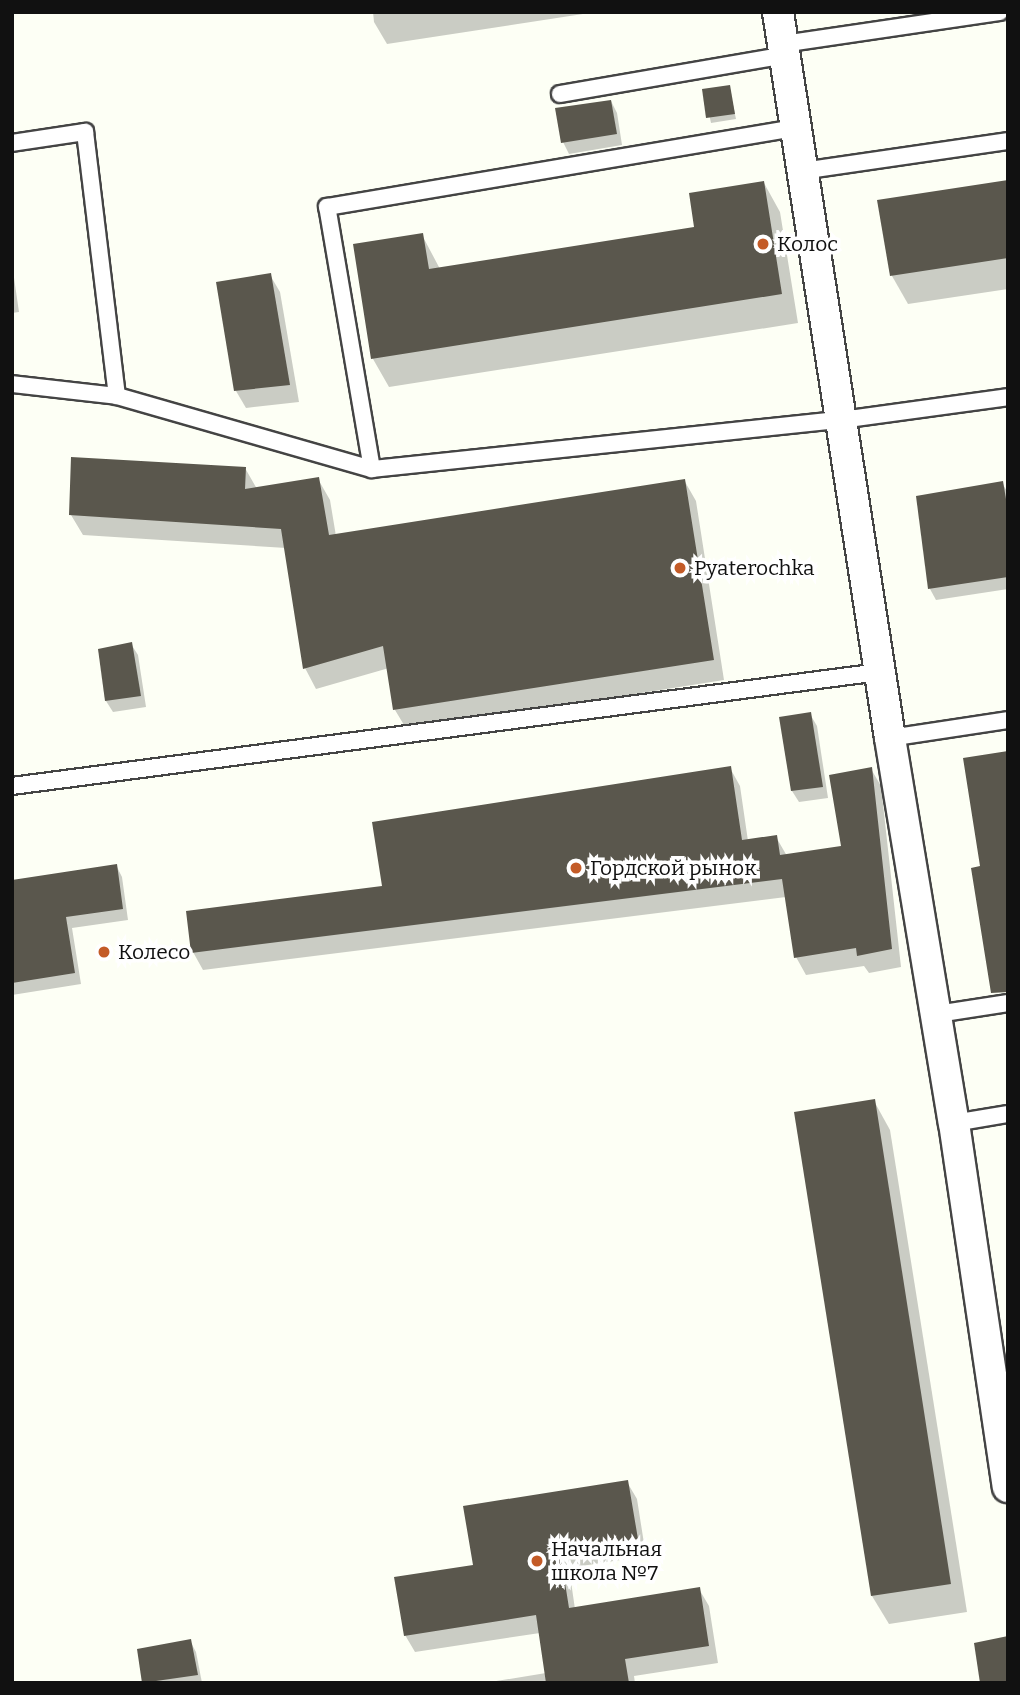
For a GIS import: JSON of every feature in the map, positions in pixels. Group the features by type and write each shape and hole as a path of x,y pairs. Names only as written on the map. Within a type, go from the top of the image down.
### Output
{"street":[{"path":"778,12 879,672 954,1123 997,1351 1008,1487"}],"lane":[{"path":"560,94 784,50 1000,12"},
{"path":"372,469 327,207 796,128"},
{"path":"12,143 85,132 117,396"},
{"path":"802,171 1008,141"},
{"path":"12,384 117,396 372,469 841,420 1008,397"},
{"path":"12,786 879,672"},
{"path":"890,738 1008,720"},
{"path":"937,1014 1008,1003"},
{"path":"954,1123 1008,1114"},
{"path":"997,1351 1008,1377"}],"building":[{"path":"730,85 735,114 706,118 702,89"},
{"path":"611,100 617,134 561,143 555,108"},
{"path":"1008,180 1008,258 890,276 877,200"},
{"path":"764,181 782,294 371,359 353,244 423,233 429,269 694,227 689,193"},
{"path":"271,273 290,385 234,391 216,282"},
{"path":"71,457 246,467 245,489 319,477 329,535 685,479 714,660 393,710 383,646 303,669 281,529 69,515"},
{"path":"1003,481 1008,511 1008,577 928,589 916,496"},
{"path":"132,642 141,696 105,701 98,649"},
{"path":"811,712 823,787 791,791 779,717"},
{"path":"1008,751 1008,992 991,993 971,868 980,866 963,758"},
{"path":"731,766 742,840 777,835 780,855 841,846 829,775 872,767 892,949 857,956 856,948 794,958 782,879 191,953 186,911 382,886 372,822"},
{"path":"117,864 123,909 66,917 75,973 12,983 12,880"},
{"path":"875,1099 951,1584 871,1596 794,1112"},
{"path":"628,1480 638,1539 560,1551 569,1608 700,1587 709,1646 625,1659 629,1683 546,1683 536,1615 404,1636 394,1577 473,1565 463,1506"},
{"path":"1008,1636 1008,1683 980,1683 974,1643"},
{"path":"191,1639 198,1675 142,1683 137,1649"}],"place":[{"name":"Колос","path":"763,244"},
{"name":"Pyaterochka","path":"680,568"},
{"name":"Гордской рынок","path":"576,868"},
{"name":"Колесо","path":"104,952"},
{"name":"Начальная школа №7","path":"537,1561"}]}
